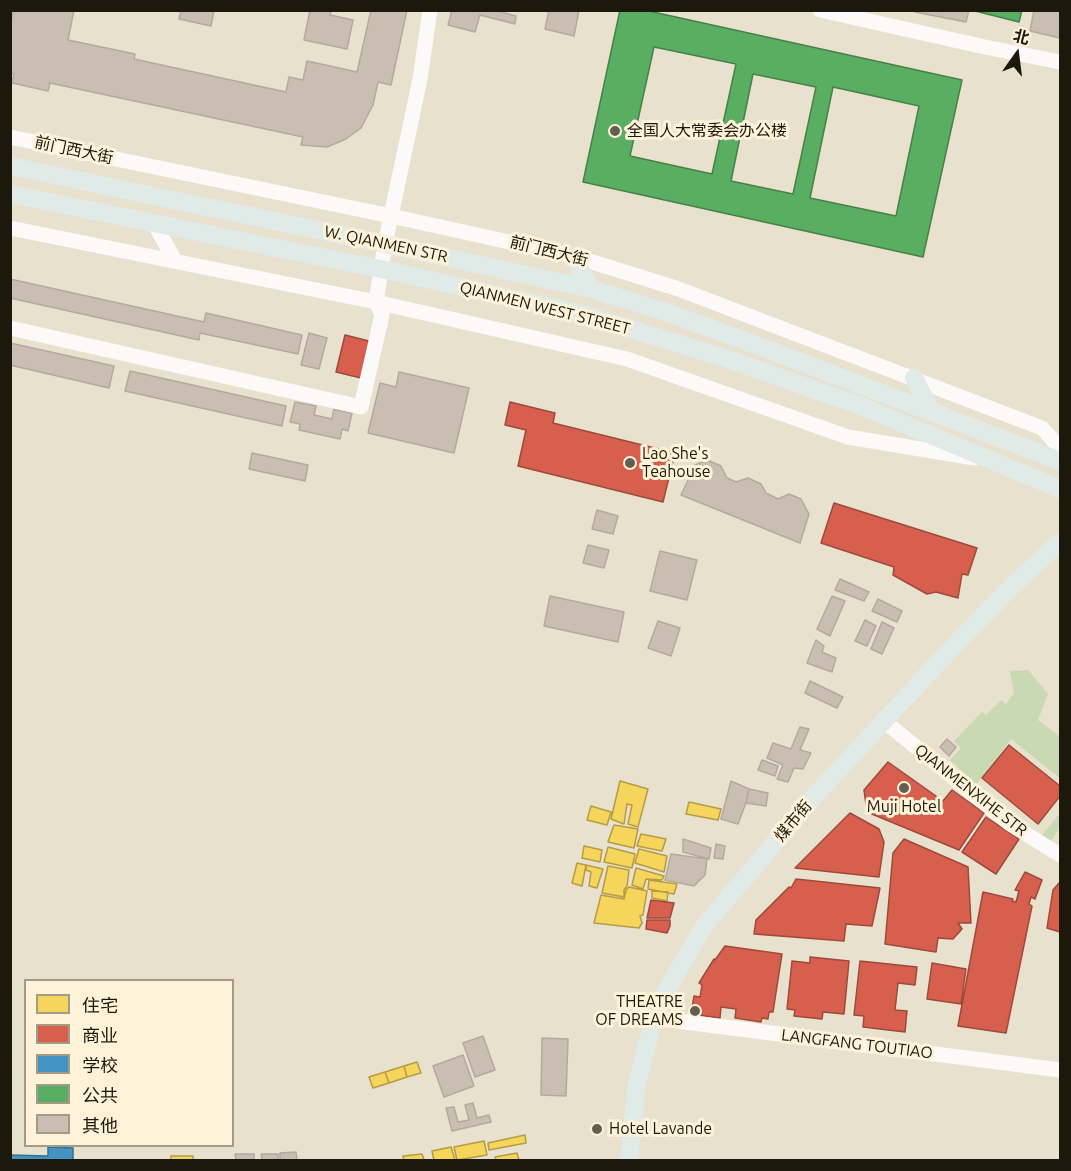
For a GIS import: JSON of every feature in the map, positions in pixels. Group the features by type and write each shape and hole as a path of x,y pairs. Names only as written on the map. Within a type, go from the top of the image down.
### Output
{"main road":[{"name":"W. QIANMEN STR","path":"10,166 591,289"},
{"name":"QIANMEN WEST STREET","path":"10,194 381,269 582,314 728,359 866,408 1060,489"},
{"path":"573,255 591,289"},
{"name":"QIANMEN WEST STREET","path":"591,289 688,320 804,362 1060,461"},
{"path":"914,378 932,412"},
{"name":"煤市街","path":"629,1161 637,1084 654,1018 668,988 704,926 811,800 884,721 1014,584 1060,542"}],"street":[{"path":"10,328 361,407 382,315 376,302 381,269 420,79 430,10"},
{"path":"820,10 879,16 985,48 1060,62"},
{"name":"前门西大街","path":"10,137 573,255 676,288 1042,428 1060,448"},
{"path":"154,223 175,261"},
{"path":"10,228 376,302 627,359 848,437 1000,462"},
{"name":"QIANMENXIHE STR","path":"884,721 1010,824 1060,855"},
{"name":"LANGFANG TOUTIAO","path":"654,1018 1060,1070"}],"green space":[{"path":"1028,670 1048,694 1038,720 1060,737 1060,778 1011,739 976,785 950,760 961,748 954,741 982,712 986,715 1001,700 1006,704 1014,693 1010,671"},
{"path":"1060,813 1060,828 1051,841 1042,835"}],"building: 住宅":[{"path":"620,781 648,789 638,827 628,824 632,805 627,804 624,824 611,819"},
{"path":"689,802 721,809 718,820 686,814"},
{"path":"591,806 611,812 607,825 587,820"},
{"path":"614,825 638,829 634,848 608,842"},
{"path":"641,834 666,839 662,851 637,846"},
{"path":"584,846 602,850 600,862 582,858"},
{"path":"608,847 635,854 632,868 604,862"},
{"path":"639,849 667,856 664,872 635,863"},
{"path":"577,863 586,865 582,886 572,883"},
{"path":"586,865 603,869 597,888 589,886 591,872 586,870"},
{"path":"608,866 629,870 624,897 602,893"},
{"path":"636,868 664,876 662,880 646,879 643,889 632,885"},
{"path":"649,880 677,884 674,894 648,889"},
{"path":"629,887 647,891 643,915 640,916 642,923 639,928 594,923 601,895 624,899"},
{"path":"652,891 668,892 667,901 652,898"},
{"path":"417,1062 421,1073 407,1077 404,1066"},
{"path":"404,1066 407,1077 389,1083 385,1072"},
{"path":"385,1072 389,1083 373,1088 369,1077"},
{"path":"525,1135 526,1143 489,1150 488,1143"},
{"path":"484,1141 487,1155 457,1160 454,1147"},
{"path":"451,1147 455,1160 434,1160 432,1151"},
{"path":"517,1153 519,1160 496,1160 495,1157"},
{"path":"422,1154 424,1160 404,1160 403,1156"},
{"path":"171,1156 193,1156 193,1160 171,1160"}],"building: 商业":[{"path":"345,335 369,341 361,378 336,372"},
{"path":"510,402 555,413 553,423 675,453 663,502 518,466 526,430 505,425"},
{"path":"834,503 977,548 968,575 962,574 958,598 936,592 927,594 893,575 894,567 821,543"},
{"path":"1009,745 1060,786 1060,796 1038,824 982,778"},
{"path":"888,762 943,801 952,790 984,813 959,850 867,812 864,790"},
{"path":"850,813 879,829 884,842 879,877 795,868"},
{"path":"986,817 1019,839 996,874 962,852"},
{"path":"904,839 968,867 971,923 958,923 962,929 953,939 938,938 936,952 885,944 893,853"},
{"path":"1025,872 1042,880 1035,899 1031,897 1029,904 1032,906 1006,1033 958,1026 983,892 1013,899 1012,901 1016,902 1019,891 1015,890"},
{"path":"796,879 880,888 872,926 846,924 844,941 754,934 756,920 789,887 791,888"},
{"path":"1060,882 1060,932 1047,928 1053,890"},
{"path":"651,900 674,903 670,918 647,918"},
{"path":"647,920 670,920 667,933 646,929"},
{"path":"725,946 782,954 773,1012 769,1012 768,1019 762,1018 761,1022 735,1018 736,1009 721,1007 720,1018 691,1014 694,996 700,997 702,985 699,983"},
{"path":"810,957 849,961 844,1014 823,1012 822,1019 794,1016 795,1010 787,1009 792,961 810,963"},
{"path":"860,961 917,967 915,985 898,983 895,1010 907,1011 905,1032 863,1027 864,1016 854,1015"},
{"path":"932,963 966,969 961,1004 927,999"}],"building: 学校":[{"path":"48,1147 73,1148 73,1160 10,1160 10,1155 48,1156"}],"building: 公共":[{"name":"全国人大常委会办公楼","path":"620,10 644,10 962,80 923,257 583,182","holes":["654,47 736,64 712,174 630,156","753,74 816,87 793,194 731,181","833,87 919,106 896,216 810,198"]},
{"path":"971,10 1022,10 1019,22"}],"building: 其他":[{"path":"14,10 74,10 68,40 135,54 134,59 286,92 289,77 303,80 307,61 357,72 371,10 407,10 391,85 378,82 373,105 361,128 346,139 327,147 301,145 303,137 50,83 48,91 12,83 14,74 10,73 10,25"},
{"path":"181,10 214,10 211,26 179,19"},
{"path":"310,10 331,10 330,15 353,20 347,49 304,40"},
{"path":"452,10 494,10 516,16 515,24 480,15 475,32 448,25"},
{"path":"549,10 579,10 574,36 545,29"},
{"path":"914,10 969,10 966,22"},
{"path":"1034,10 1060,10 1060,38 1030,31"},
{"path":"10,279 204,322 206,313 302,335 298,354 200,333 199,340 10,298"},
{"path":"309,333 327,338 319,369 301,365"},
{"path":"10,343 114,366 109,388 10,365"},
{"path":"130,371 286,406 282,426 125,391"},
{"path":"399,372 469,388 454,453 368,433 380,383 396,387"},
{"path":"295,402 316,406 314,415 332,419 334,409 352,413 348,431 342,429 340,439 299,430 300,424 290,422"},
{"path":"252,453 308,465 305,481 249,469"},
{"path":"707,460 721,466 727,478 736,482 748,478 761,484 766,493 778,499 789,494 801,499 809,514 800,543 681,495 695,465"},
{"path":"597,510 618,516 613,534 592,529"},
{"path":"588,545 609,550 604,568 583,563"},
{"path":"660,551 697,560 687,600 650,591"},
{"path":"840,579 869,592 864,601 835,590"},
{"path":"550,596 624,612 618,642 544,626"},
{"path":"832,596 845,601 830,636 817,629"},
{"path":"878,599 902,611 897,622 872,611"},
{"path":"865,620 876,626 867,646 855,641"},
{"path":"658,621 680,628 671,656 648,648"},
{"path":"882,622 894,628 882,654 871,649"},
{"path":"816,640 824,646 822,652 836,658 832,672 807,663"},
{"path":"810,681 843,697 837,708 805,693"},
{"path":"800,727 809,729 800,750 811,753 803,769 794,768 788,782 777,779 783,765 767,758 773,743 791,749"},
{"path":"947,739 956,747 949,756 940,747"},
{"path":"762,760 778,766 775,776 758,770"},
{"path":"731,781 749,789 738,824 721,819"},
{"path":"749,789 768,793 766,806 746,803"},
{"path":"683,839 711,848 709,859 683,852"},
{"path":"716,844 725,846 723,859 714,858"},
{"path":"671,854 707,859 705,875 694,886 665,880"},
{"path":"483,1036 495,1070 475,1077 463,1043"},
{"path":"542,1038 568,1039 566,1096 541,1095"},
{"path":"463,1055 474,1086 444,1097 433,1066"},
{"path":"473,1103 477,1118 489,1115 491,1122 452,1131 446,1108 454,1107 458,1122 469,1120 465,1105"},
{"path":"296,1152 297,1160 280,1160 280,1153"},
{"path":"235,1154 254,1154 254,1160 236,1160"},
{"path":"261,1154 278,1154 278,1160 262,1160"}],"place":[{"name":"全国人大常委会办公楼","path":"615,131"},
{"name":"Lao She's Teahouse","path":"630,463"},
{"name":"Muji Hotel","path":"904,788"},
{"name":"THEATRE OF DREAMS","path":"695,1011"},
{"name":"Hotel Lavande","path":"597,1129"}]}
